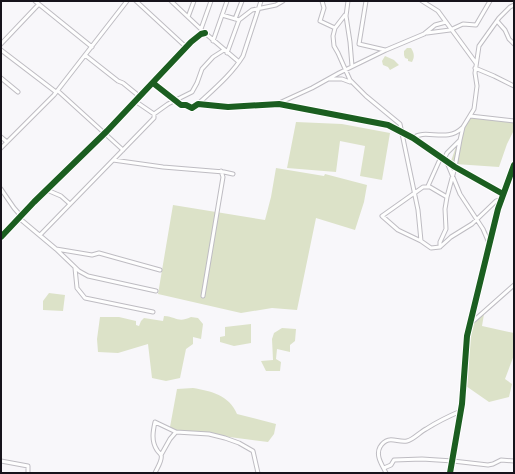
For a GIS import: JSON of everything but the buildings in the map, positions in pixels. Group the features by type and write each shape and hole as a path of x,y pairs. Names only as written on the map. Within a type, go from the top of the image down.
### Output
{"street":[{"path":"35,1 92,47"},
{"path":"1,148 57,92 127,1"},
{"path":"136,1 186,47"},
{"path":"171,1 239,62"},
{"path":"188,17 194,1"},
{"path":"201,29 211,1"},
{"path":"213,40 227,1"},
{"path":"40,235 154,118 154,114 192,92 202,69 213,57 226,51 242,1"},
{"path":"153,83 181,105 186,105 192,108 198,104 220,84 243,56 261,1"},
{"path":"222,15 237,19 252,10 276,5 283,1"},
{"path":"322,1 324,8 320,21 335,28"},
{"path":"348,1 346,15 352,66"},
{"path":"359,44 366,1"},
{"path":"422,1 438,11 476,63"},
{"path":"276,104 330,79 352,66 426,33 452,29 463,24 476,25 490,1"},
{"path":"1,44 39,4"},
{"path":"413,138 417,135 424,134 438,136 449,134 457,132 463,127 474,109 477,89 475,68 479,46 497,21 510,7 514,5"},
{"path":"346,15 335,28 333,36 334,46 352,83 399,123 403,132 405,155 418,210 421,241"},
{"path":"497,21 514,44"},
{"path":"426,33 435,25 446,22"},
{"path":"2,234 105,133 186,47 198,36 205,33"},
{"path":"350,42 386,50"},
{"path":"1,50 57,92 123,150"},
{"path":"85,55 140,96"},
{"path":"475,68 514,86"},
{"path":"1,78 18,92"},
{"path":"330,79 342,79 352,83"},
{"path":"135,101 154,114"},
{"path":"198,104 228,107 276,104 388,125 403,132 456,167 503,194"},
{"path":"470,116 514,121"},
{"path":"440,247 440,242 446,228 445,209 447,197 456,167 463,127"},
{"path":"1,137 7,142"},
{"path":"460,140 447,153 428,186 423,187 382,216 398,230 421,241 431,248 440,247 451,237 466,229 477,220 496,200 502,198"},
{"path":"444,159 460,194 483,229 490,244"},
{"path":"113,160 163,168 221,171 233,174"},
{"path":"450,473 461,411 470,324 498,209 514,165"},
{"path":"203,296 223,177 221,171"},
{"path":"428,186 447,197"},
{"path":"1,189 20,217 75,268 88,276 156,291"},
{"path":"47,190 61,196 70,204"},
{"path":"56,250 92,255 99,254 160,270"},
{"path":"75,268 77,288 85,298 153,312"},
{"path":"470,324 514,285"},
{"path":"386,473 380,464 379,450 380,446 387,440 408,441 425,429 461,411"},
{"path":"161,455 157,450 153,439 155,422 176,432 208,434 239,443 253,451 258,473"},
{"path":"155,473 161,455 170,439 176,432"},
{"path":"384,468 391,465 394,460 422,459 488,465 501,460 514,461"},
{"path":"1,462 28,466 28,473"}],"green space":[{"path":"407,48 411,48 413,53 414,58 412,62 405,58 404,51"},
{"path":"385,56 394,60 399,65 390,70 388,67 383,65 382,61"},
{"path":"471,115 514,120 514,130 507,144 499,167 455,164 451,161 463,127"},
{"path":"296,122 342,124 390,133 382,180 360,176 365,146 340,141 336,172 287,168"},
{"path":"276,168 324,176 325,174 367,185 364,202 355,230 316,218 297,310 272,308 241,313 158,294 173,205 265,220"},
{"path":"49,293 65,295 63,311 43,310 43,301"},
{"path":"484,314 482,326 514,333 514,355 505,379 512,384 509,397 489,402 466,386 472,324"},
{"path":"164,316 180,320 191,317 198,318 203,324 201,339 193,337 193,344 186,349 180,378 166,381 152,378 148,344 118,353 98,352 97,339 100,317 119,317 136,321 136,325 139,326 144,318 163,321"},
{"path":"251,324 251,343 234,346 220,342 220,337 225,336 225,327"},
{"path":"282,328 296,329 295,341 290,345 290,352 277,349 276,359 281,362 280,371 266,371 261,361 273,360 272,339 274,333"},
{"path":"193,388 219,395 229,402 237,414 276,424 274,434 268,442 176,430 170,427 177,389"}],"cycle path":[{"path":"1,237 34,202 107,131 191,42 201,34 205,33"},
{"path":"153,83 181,105 186,105 192,108 198,104 228,107 279,104 388,125 413,138 455,167 503,194"},
{"path":"450,473 462,404 467,336 498,209 514,165"}]}
